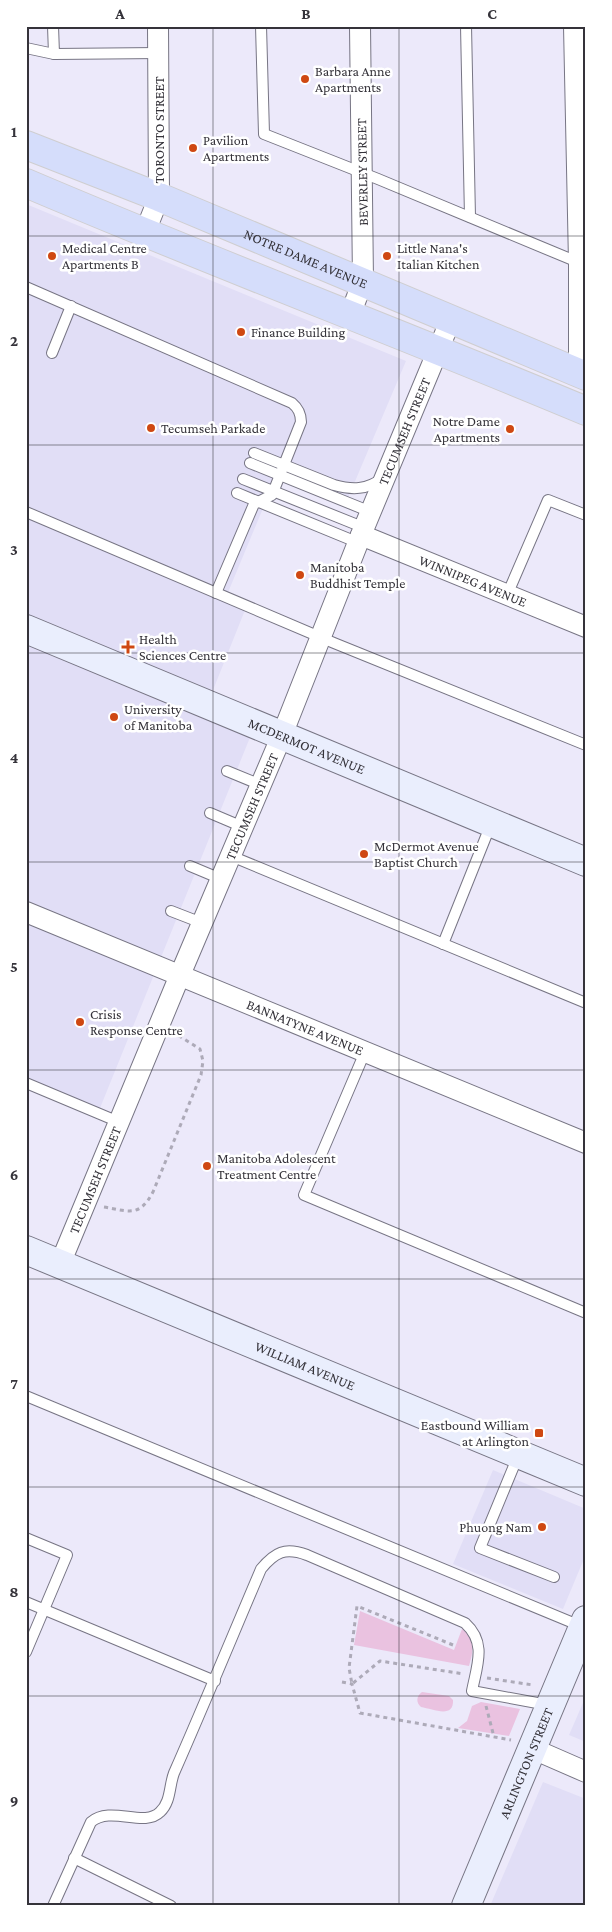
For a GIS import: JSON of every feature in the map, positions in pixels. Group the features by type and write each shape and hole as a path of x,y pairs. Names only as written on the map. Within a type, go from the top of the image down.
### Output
{"main road":[{"name":"NOTRE DAME AVENUE","path":"26,145 159,197 363,281 582,375"},
{"path":"26,183 107,218 438,349 586,411"},
{"name":"MCDERMOT AVENUE","path":"28,634 282,735 586,862"},
{"name":"WILLIAM AVENUE","path":"26,1250 586,1482"},
{"name":"ARLINGTON STREET","path":"466,1906 521,1744 541,1695 585,1625"}],"street":[{"name":"TORONTO STREET","path":"145,232 159,197 158,26"},
{"name":"BEVERLEY STREET","path":"350,314 363,281 360,26"},
{"path":"574,26 582,264 582,375"},
{"name":"TECUMSEH STREET","path":"60,1264 282,735 320,637 451,319"},
{"name":"WINNIPEG AVENUE","path":"364,530 507,595 586,627"},
{"name":"BANNATYNE AVENUE","path":"26,912 586,1143"},
{"path":"521,1744 586,1772"}],"lane":[{"path":"53,26 54,54"},
{"path":"261,26 264,134 362,172 582,264"},
{"path":"466,26 470,217"},
{"path":"26,48 54,54 159,53"},
{"path":"26,287 292,403 297,407 301,415 301,422 274,491 272,495 254,504 216,593"},
{"path":"52,353 71,306"},
{"path":"254,453 282,470 364,530"},
{"path":"250,463 282,470 347,489 367,487 386,476"},
{"path":"243,479 364,530"},
{"path":"237,493 258,502 364,530"},
{"path":"507,595 548,500 586,515"},
{"path":"26,512 320,637 586,745"},
{"path":"228,771 261,785"},
{"path":"210,813 243,827"},
{"path":"443,944 492,823"},
{"path":"231,856 586,1003"},
{"path":"190,866 221,879"},
{"path":"171,911 202,923"},
{"path":"365,1052 304,1196 586,1313"},
{"path":"26,1083 119,1122"},
{"path":"26,1396 585,1625"},
{"path":"519,1454 480,1548 554,1577"},
{"path":"26,1538 67,1555 26,1652"},
{"path":"53,1906 88,1826 94,1819 110,1815 140,1818 151,1817 160,1813 168,1802 172,1779 215,1681 260,1569 269,1558 278,1553 293,1550 465,1622 473,1630 478,1640 480,1652 472,1691 541,1695"},
{"path":"26,1602 215,1681"},
{"path":"74,1858 171,1906"}],"path":[{"path":"104,1207 134,1211 146,1206 160,1174 201,1075 203,1060 200,1049 176,1034"},
{"path":"453,1645 357,1606 349,1668 360,1713 521,1744"},
{"path":"352,1684 380,1661 475,1676 541,1695"},
{"path":"342,1682 352,1684"}],"shaded area":[{"name":"Health Sciences Centre","path":"26,204 406,361 345,505 276,477 224,602 245,610 207,705 255,725 98,1113 26,1082"},
{"path":"493,1470 586,1509 586,1554 563,1609 453,1564"},
{"path":"360,1611 454,1650 462,1629 470,1637 472,1646 469,1666 354,1645"},
{"path":"422,1692 449,1696 453,1700 452,1706 446,1711 421,1707 417,1700"},
{"path":"586,1696 586,1742 569,1735"},
{"path":"481,1702 520,1709 509,1736 458,1728 467,1721 472,1706"},
{"path":"543,1782 586,1799 586,1906 490,1906"}],"place":[{"name":"Barbara Anne Apartments","path":"305,79"},
{"name":"Pavilion Apartments","path":"193,148"},
{"name":"Medical Centre Apartments B","path":"52,256"},
{"name":"Little Nana's Italian Kitchen","path":"387,256"},
{"name":"Finance Building","path":"241,332"},
{"name":"Tecumseh Parkade","path":"151,428"},
{"name":"Notre Dame Apartments","path":"510,429"},
{"name":"Manitoba Buddhist Temple","path":"300,575"},
{"name":"Health Sciences Centre","path":"128,647"},
{"name":"University of Manitoba","path":"114,717"},
{"name":"McDermot Avenue Baptist Church","path":"364,854"},
{"name":"Crisis Response Centre","path":"80,1022"},
{"name":"Manitoba Adolescent Treatment Centre","path":"207,1166"},
{"name":"Eastbound William at Arlington","path":"539,1433"},
{"name":"Phuong Nam","path":"542,1527"}]}
